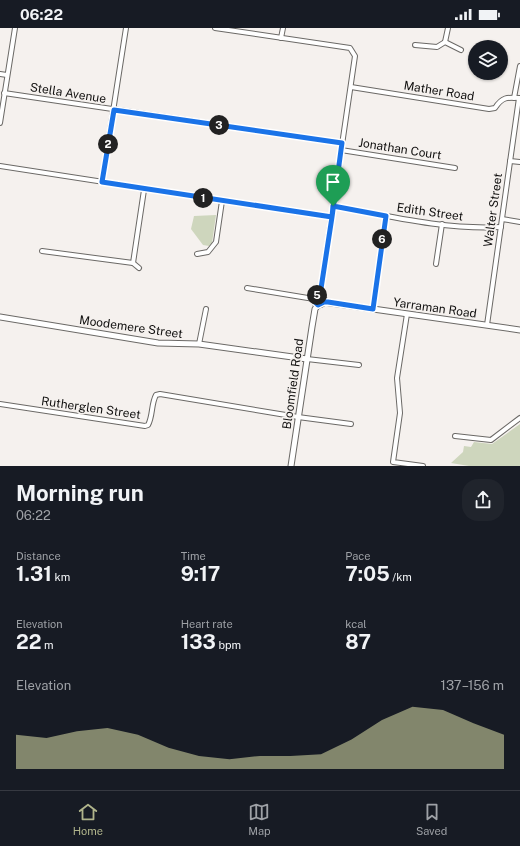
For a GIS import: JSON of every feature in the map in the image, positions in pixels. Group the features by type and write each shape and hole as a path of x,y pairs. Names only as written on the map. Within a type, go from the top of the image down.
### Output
{"street":[{"path":"0,123 15,28"},
{"path":"102,182 126,28"},
{"path":"215,28 352,50 355,56 320,295 323,297 324,302 318,305 315,304 314,299"},
{"path":"281,38 283,28"},
{"path":"415,45 437,47 445,42 448,28"},
{"path":"445,42 461,50"},
{"name":"Walter Street","path":"487,325 510,161 518,98 520,66"},
{"path":"0,74 7,75"},
{"name":"Mather Road","path":"351,87 489,109 495,108 500,100 506,97 518,98"},
{"name":"Stella Avenue","path":"4,93 342,143"},
{"name":"Jonathan Court","path":"341,150 455,168"},
{"path":"510,161 520,162"},
{"path":"0,166 144,190 332,217"},
{"path":"133,263 144,190"},
{"path":"197,254 208,252 216,242 222,201"},
{"name":"Edith Street","path":"333,206 386,216 442,224 476,228 501,226"},
{"path":"373,309 386,216"},
{"path":"502,219 520,222"},
{"path":"436,264 442,224"},
{"path":"42,251 133,263 139,268"},
{"path":"247,288 314,299"},
{"path":"314,299 317,295 320,295"},
{"name":"Yarraman Road","path":"324,302 520,330"},
{"name":"Bloomfield Road","path":"291,466 315,309 318,305"},
{"path":"199,344 206,309"},
{"path":"407,314 397,378 400,413 393,464 423,466"},
{"name":"Moodemere Street","path":"0,318 158,343 199,344 307,359"},
{"path":"307,359 359,365"},
{"name":"Rutherglen Street","path":"0,404 144,426 148,425 150,421 153,399 156,395 160,394 298,417 351,424"},
{"path":"455,436 491,440 520,418"}],"green space":[{"path":"216,215 212,243 209,246 203,245 191,229 194,216"},
{"path":"520,424 520,466 469,466 451,463 463,452 464,446 471,447 474,442 492,444"}],"route":[{"path":"333,206 332,217 144,190 102,182 114,110 342,143 333,206 332,217 320,295 315,296 314,301 316,305 321,305 324,302 328,302 373,309 386,216 333,206"}]}
